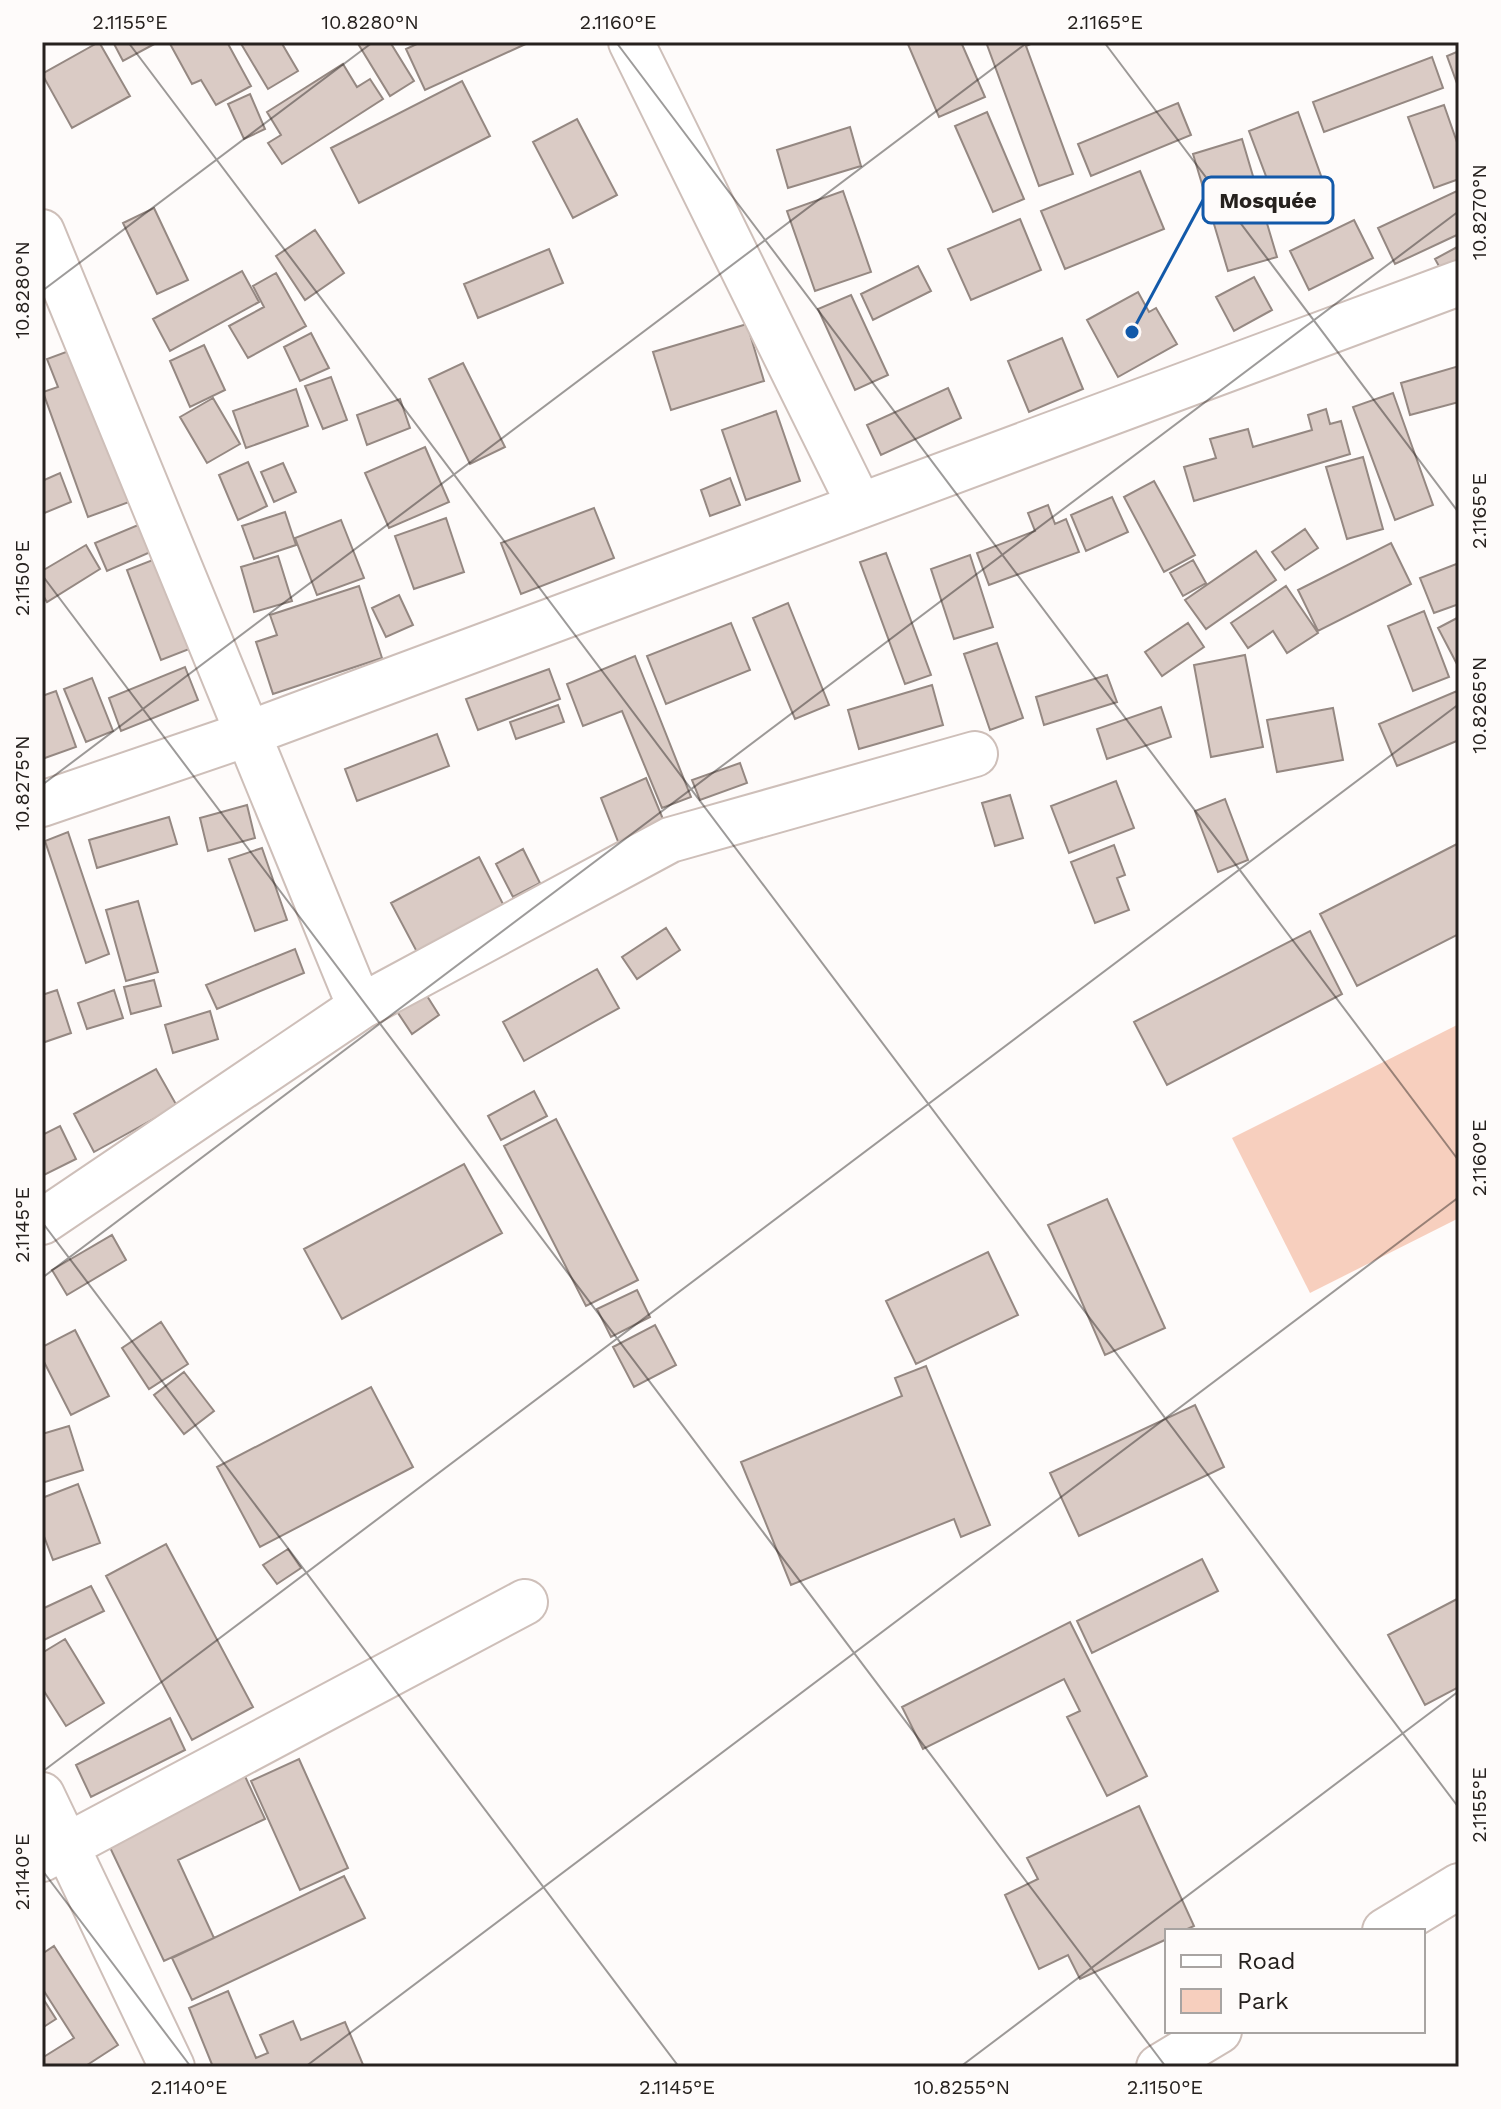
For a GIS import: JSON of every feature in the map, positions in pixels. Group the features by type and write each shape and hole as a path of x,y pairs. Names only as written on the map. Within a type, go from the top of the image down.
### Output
{"street":[{"path":"631,42 860,506"},
{"path":"42,232 360,1007"},
{"path":"42,804 247,734 1459,283"},
{"path":"42,1222 360,1007 670,840 975,754"},
{"path":"54,1853 525,1602"},
{"path":"42,1795 54,1853 172,2067"},
{"path":"1388,1929 1459,1886"},
{"path":"1159,2067 1216,2033"}],"green space":[{"path":"1459,1024 1459,1218 1310,1293 1232,1138"}],"building":[{"path":"99,42 130,96 72,128 42,74"},
{"path":"113,42 158,42 123,61"},
{"path":"169,42 227,42 251,86 216,105 201,80 192,84"},
{"path":"240,42 281,42 298,71 268,89"},
{"path":"357,42 390,42 414,81 390,96"},
{"path":"421,42 530,42 425,90 406,49"},
{"path":"907,42 961,42 985,97 939,117"},
{"path":"986,42 1035,42 1026,46 1073,174 1039,186"},
{"path":"1459,51 1459,89 1447,56"},
{"path":"1432,57 1443,88 1324,132 1313,102"},
{"path":"343,64 357,87 370,79 383,99 282,164 268,143 281,135 267,112"},
{"path":"462,81 490,136 359,203 331,148"},
{"path":"250,94 265,129 244,139 228,104"},
{"path":"1178,103 1191,135 1091,176 1078,144"},
{"path":"1444,105 1459,148 1459,179 1434,188 1408,117"},
{"path":"987,112 1024,199 993,212 955,126"},
{"path":"1298,112 1329,198 1281,216 1249,131"},
{"path":"577,119 617,195 573,218 533,142"},
{"path":"850,127 861,166 788,188 777,150"},
{"path":"1242,139 1277,257 1228,271 1193,154"},
{"path":"1140,171 1164,229 1065,269 1041,211"},
{"path":"1459,190 1459,234 1395,264 1378,228"},
{"path":"843,191 871,272 815,291 787,211"},
{"path":"154,208 188,280 157,294 123,223"},
{"path":"1020,219 1041,270 971,300 948,249"},
{"path":"1354,220 1373,258 1309,290 1290,251"},
{"path":"315,230 344,273 305,300 276,256"},
{"path":"1459,246 1459,272 1446,279 1435,259"},
{"path":"549,249 563,283 478,318 464,284"},
{"path":"918,266 931,291 873,320 861,294"},
{"path":"242,271 259,302 170,351 153,319"},
{"path":"276,273 306,326 248,358 229,326 264,307 253,286"},
{"path":"1254,277 1272,310 1234,331 1216,297"},
{"path":"1138,292 1149,312 1156,308 1177,344 1118,377 1087,320"},
{"path":"851,295 888,375 855,390 818,309"},
{"path":"747,324 764,381 671,410 653,352"},
{"path":"311,333 329,368 300,381 284,347"},
{"path":"1062,338 1083,389 1029,412 1008,361"},
{"path":"85,345 140,498 88,517 43,392 58,387 47,359"},
{"path":"204,345 225,390 190,407 170,361"},
{"path":"463,363 505,447 470,464 429,379"},
{"path":"1459,366 1459,402 1410,415 1401,383"},
{"path":"331,377 347,420 323,429 305,386"},
{"path":"948,388 961,418 881,455 867,425"},
{"path":"296,389 308,426 246,448 233,411"},
{"path":"1393,393 1433,505 1395,520 1353,407"},
{"path":"213,398 240,444 207,463 180,417"},
{"path":"400,399 410,428 367,445 357,415"},
{"path":"1326,409 1330,424 1341,421 1350,454 1194,501 1184,467 1216,458 1210,439 1248,429 1253,447 1312,430 1308,415"},
{"path":"776,411 800,481 746,500 722,430"},
{"path":"425,447 449,502 389,528 365,473"},
{"path":"1363,457 1383,529 1347,539 1326,467"},
{"path":"248,462 267,506 238,520 219,475"},
{"path":"283,463 296,492 274,502 261,472"},
{"path":"60,473 71,502 42,514 42,481"},
{"path":"730,478 740,505 710,516 701,490"},
{"path":"1154,481 1195,555 1164,572 1124,497"},
{"path":"1112,497 1128,532 1086,551 1071,515"},
{"path":"1048,505 1055,524 1066,519 1079,552 989,585 977,553 1035,531 1028,513"},
{"path":"594,508 614,558 521,594 501,543"},
{"path":"285,512 296,545 254,559 242,526"},
{"path":"446,518 464,572 414,589 395,536"},
{"path":"150,520 162,547 107,571 95,543"},
{"path":"341,520 364,578 317,595 295,538"},
{"path":"1305,529 1318,548 1285,570 1272,552"},
{"path":"1391,543 1411,584 1318,631 1298,590"},
{"path":"86,545 100,569 47,602 42,594 42,571"},
{"path":"1256,551 1276,580 1206,629 1185,600"},
{"path":"886,553 931,675 905,684 860,562"},
{"path":"970,555 993,627 954,639 931,569"},
{"path":"163,556 197,646 161,660 127,570"},
{"path":"278,556 292,601 254,612 241,567"},
{"path":"1193,560 1206,583 1183,596 1170,573"},
{"path":"1459,563 1459,604 1434,613 1420,578"},
{"path":"359,586 382,658 273,694 256,642 277,635 270,615"},
{"path":"1286,586 1318,633 1287,653 1273,631 1248,648 1231,623"},
{"path":"399,595 413,625 386,637 372,608"},
{"path":"788,603 829,705 795,719 753,618"},
{"path":"1424,611 1449,677 1413,691 1388,626"},
{"path":"1459,617 1459,668 1438,628"},
{"path":"731,623 750,670 666,704 647,656"},
{"path":"1188,623 1204,647 1162,676 1145,652"},
{"path":"997,643 1023,718 990,730 964,654"},
{"path":"1245,655 1263,747 1211,757 1194,665"},
{"path":"635,656 691,797 662,808 622,711 583,726 567,684"},
{"path":"185,667 198,700 121,731 109,698"},
{"path":"549,669 560,699 478,730 466,699"},
{"path":"1107,675 1117,702 1044,725 1036,697"},
{"path":"92,678 113,731 86,742 64,689"},
{"path":"932,685 943,725 859,749 848,710"},
{"path":"56,691 76,747 42,759 42,696"},
{"path":"1457,691 1459,740 1397,766 1379,724"},
{"path":"558,705 564,722 516,739 510,722"},
{"path":"1161,707 1171,737 1107,759 1097,729"},
{"path":"1333,708 1343,760 1277,772 1267,720"},
{"path":"437,734 449,766 357,801 345,769"},
{"path":"740,763 747,783 700,800 692,780"},
{"path":"646,778 665,824 619,844 601,798"},
{"path":"1116,781 1134,828 1069,853 1051,806"},
{"path":"1010,795 1023,838 995,846 982,803"},
{"path":"1225,799 1248,860 1218,872 1195,811"},
{"path":"247,805 255,838 208,851 200,818"},
{"path":"169,817 177,844 97,868 89,840"},
{"path":"68,832 109,954 86,963 45,841"},
{"path":"1459,843 1459,934 1357,986 1320,914"},
{"path":"1114,845 1125,875 1117,878 1129,910 1095,923 1071,862"},
{"path":"262,848 287,920 255,931 229,859"},
{"path":"523,849 540,883 513,897 496,864"},
{"path":"479,857 504,906 417,952 391,903"},
{"path":"138,901 158,972 126,981 106,910"},
{"path":"666,928 680,950 637,979 622,957"},
{"path":"1310,931 1342,994 1167,1085 1134,1022"},
{"path":"295,949 304,973 217,1009 206,985"},
{"path":"597,969 619,1008 524,1061 503,1022"},
{"path":"154,980 161,1006 131,1014 124,987"},
{"path":"422,988 439,1015 412,1034 394,1007"},
{"path":"57,990 71,1033 42,1043 42,995"},
{"path":"114,990 123,1018 87,1029 78,1003"},
{"path":"210,1011 218,1039 173,1053 165,1025"},
{"path":"156,1069 177,1106 94,1152 74,1114"},
{"path":"534,1091 547,1116 501,1140 488,1116"},
{"path":"556,1119 638,1280 586,1306 504,1146"},
{"path":"60,1126 76,1159 42,1176 42,1135"},
{"path":"464,1164 502,1233 342,1319 304,1249"},
{"path":"1107,1199 1165,1328 1105,1355 1048,1225"},
{"path":"112,1235 126,1260 67,1295 52,1270"},
{"path":"988,1252 1018,1315 916,1364 886,1301"},
{"path":"637,1290 650,1317 611,1337 597,1309"},
{"path":"161,1322 188,1364 149,1389 122,1348"},
{"path":"655,1325 676,1365 634,1387 613,1347"},
{"path":"75,1330 109,1396 71,1415 42,1358 42,1347"},
{"path":"926,1366 990,1525 961,1537 954,1519 791,1585 741,1462 902,1396 895,1378"},
{"path":"184,1372 214,1411 184,1434 154,1395"},
{"path":"371,1387 413,1467 260,1547 217,1467"},
{"path":"1195,1405 1224,1467 1079,1536 1050,1473"},
{"path":"69,1426 83,1470 42,1483 42,1434"},
{"path":"78,1484 100,1543 53,1560 42,1531 42,1498"},
{"path":"166,1544 253,1707 192,1740 106,1576"},
{"path":"288,1549 301,1568 277,1584 263,1565"},
{"path":"1202,1559 1218,1591 1092,1653 1077,1621"},
{"path":"91,1586 104,1611 42,1641 42,1609"},
{"path":"1459,1598 1459,1687 1425,1705 1388,1635"},
{"path":"1070,1622 1147,1776 1107,1796 1067,1717 1080,1711 1064,1679 923,1749 902,1707"},
{"path":"65,1639 104,1703 66,1726 42,1688 42,1653"},
{"path":"170,1718 185,1750 91,1797 76,1765"},
{"path":"299,1759 348,1868 300,1890 251,1781"},
{"path":"243,1772 265,1819 178,1860 214,1938 164,1961 105,1837"},
{"path":"1139,1806 1194,1926 1165,1929 1165,1940 1080,1979 1068,1955 1039,1969 1005,1895 1038,1879 1027,1858"},
{"path":"344,1876 365,1918 192,2000 172,1958"},
{"path":"54,1946 118,2045 84,2067 42,2067 42,2058 74,2038 42,1988 42,1954"},
{"path":"228,1991 256,2058 268,2053 260,2035 293,2021 301,2040 345,2022 364,2067 213,2067 189,2008"},
{"path":"42,1997 56,2019 42,2028"}],"place":[{"name":"Mosquée","path":"1132,332"}]}
